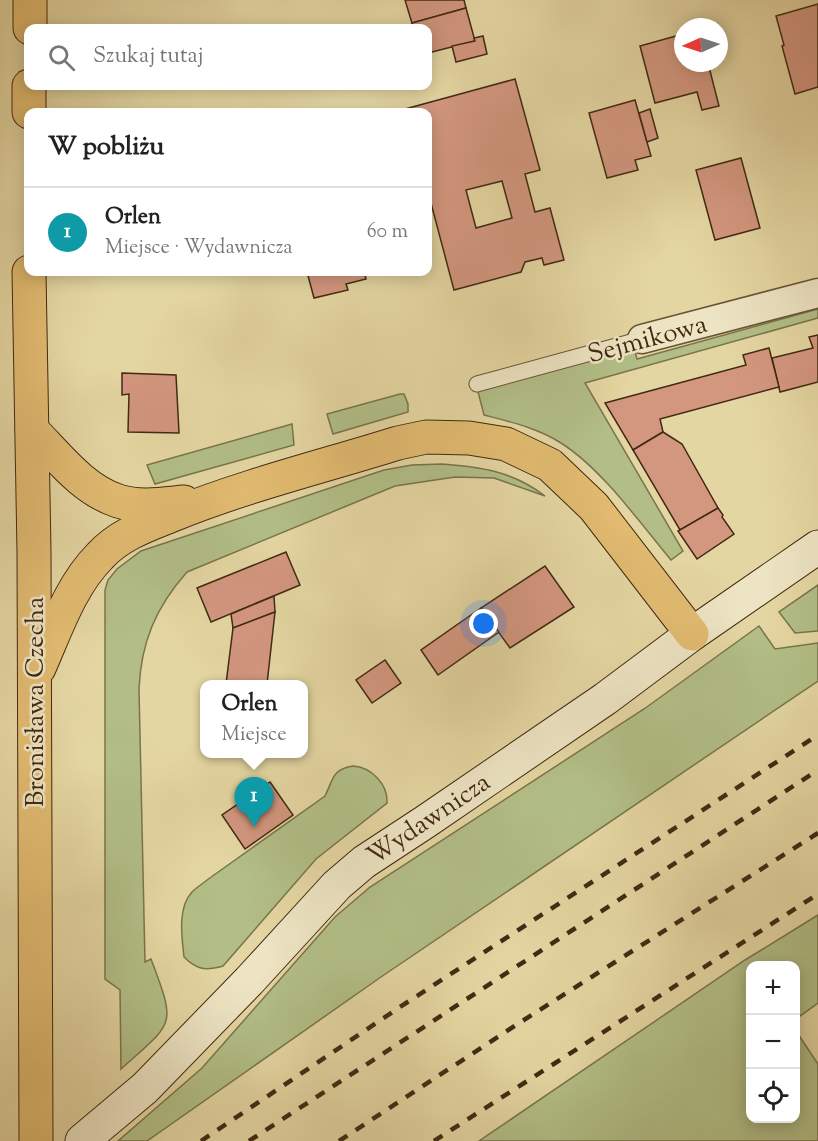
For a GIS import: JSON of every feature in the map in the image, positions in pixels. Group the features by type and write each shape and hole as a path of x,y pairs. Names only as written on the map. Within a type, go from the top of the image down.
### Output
{"main road":[{"path":"30,0 30,24"},
{"path":"29,90 29,108"},
{"name":"Bronisława Czecha","path":"29,276 34,552 36,1136"},
{"path":"32,430 80,480 100,494 119,502 143,505 210,501"},
{"path":"34,681 74,591 99,556 115,542 133,531 210,501 417,439 469,438 506,444 550,465 594,507 692,634"},
{"name":"Wydawnicza","path":"82,1141 145,1088 249,981 337,885 364,862 605,699 692,634 818,547"}],"street":[{"name":"Sejmikowa","path":"642,339 818,293"}],"lane":[{"name":"Sejmikowa","path":"477,384 642,339"}],"green space":[{"path":"818,309 818,318 585,383 683,551 671,560 620,497 576,454 543,433 484,415 477,388 634,347 637,359"},
{"path":"404,394 408,412 333,434 327,414"},
{"path":"292,424 294,445 155,484 147,465"},
{"path":"442,464 496,472 520,481 545,496 494,478 455,477 395,486 187,572 159,612 143,656 139,689 145,962 151,959 167,1011 166,1022 161,1031 121,1069 120,990 105,979 105,590 108,580 117,569 141,551 384,470 412,465"},
{"path":"818,585 818,631 795,633 779,612"},
{"path":"759,626 775,649 818,643 818,681 381,977 147,1141 118,1141 202,1068 335,917 370,887 644,709"},
{"path":"353,766 372,773 377,778 385,789 387,803 316,859 223,966 212,969 202,968 184,957 182,915 192,892 325,796 337,773 346,767"},
{"path":"818,915 818,1003 800,1016 800,961 746,961 746,1123 800,1123 800,1037 818,1064 818,1141 479,1141 745,960"}],"building":[{"path":"405,0 464,0 466,8 412,23"},
{"path":"818,4 818,87 795,94 776,16"},
{"path":"466,8 475,41 432,52 432,24 412,23"},
{"path":"483,36 487,54 456,62 452,46 475,41 474,38"},
{"path":"674,37 674,72 710,72 719,106 702,110 697,92 655,103 640,46"},
{"path":"515,79 540,170 525,174 535,212 550,208 564,260 544,265 542,258 525,262 521,272 454,290 432,207 432,108 409,108","holes":["502,181 512,218 476,228 466,190"]},
{"path":"635,100 651,156 635,160 638,170 607,178 589,113"},
{"path":"650,109 658,138 647,142 639,113"},
{"path":"741,158 760,228 715,240 696,170"},
{"path":"308,276 365,276 366,279 346,284 348,290 314,298"},
{"path":"818,335 818,382 780,392 772,358 813,348 809,337"},
{"path":"769,348 779,387 660,419 663,432 633,450 605,403 746,365 743,355"},
{"path":"122,373 176,375 179,433 128,432 129,394 122,395"},
{"path":"663,432 682,444 718,508 680,530 633,450"},
{"path":"718,508 734,534 697,559 678,531"},
{"path":"286,552 300,585 211,622 197,588"},
{"path":"545,566 574,607 510,648 481,608"},
{"path":"274,596 275,612 233,628 231,614"},
{"path":"481,608 499,632 438,675 421,650"},
{"path":"275,612 267,680 226,680 233,628"},
{"path":"385,660 401,683 372,703 356,680"},
{"path":"270,782 293,815 245,849 222,815"}],"railway":[{"path":"201,1141 400,1007 818,735"},
{"path":"249,1141 818,770"},
{"path":"339,1141 516,1025 818,833"},
{"path":"434,1141 818,894"}],"place":[{"name":"Orlen","path":"254,827"}]}
